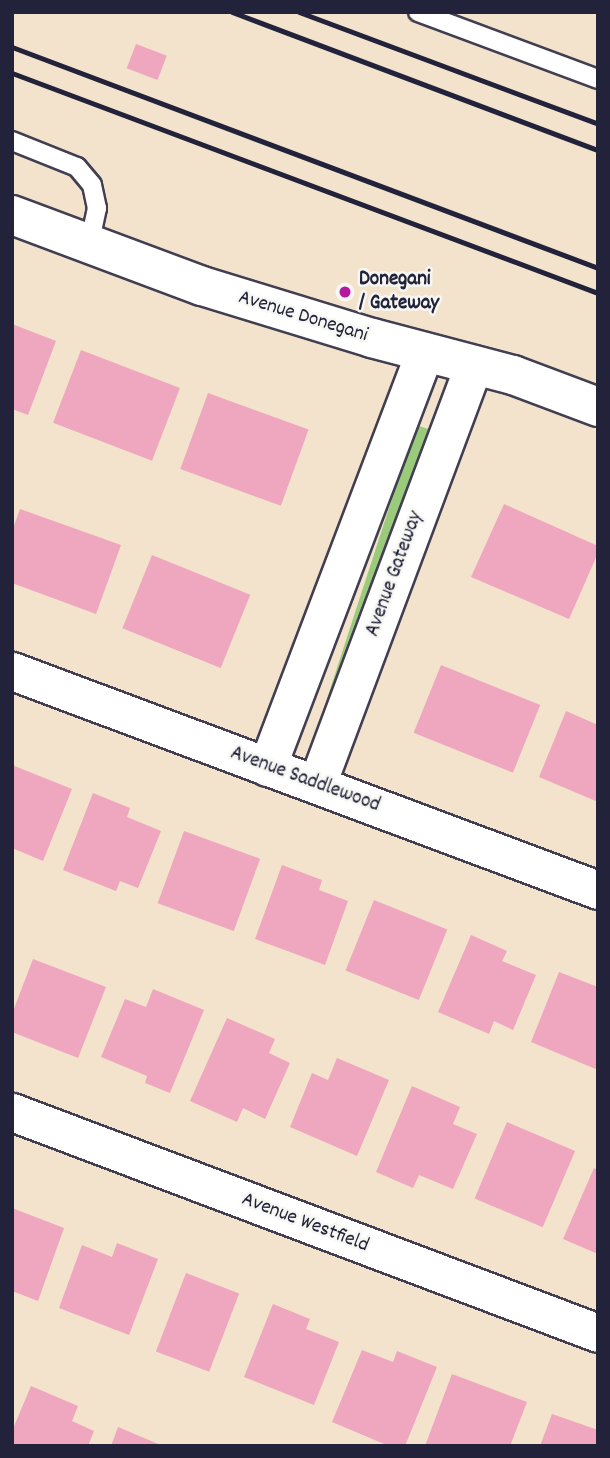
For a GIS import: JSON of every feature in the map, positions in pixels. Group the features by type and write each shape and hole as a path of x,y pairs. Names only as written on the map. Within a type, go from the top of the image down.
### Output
{"street":[{"name":"Avenue Donegani","path":"12,215 202,286 513,375 598,407"},
{"path":"267,767 425,352"},
{"name":"Avenue Gateway","path":"317,784 474,364"},
{"name":"Avenue Saddlewood","path":"12,671 598,890"},
{"name":"Avenue Westfield","path":"12,1112 598,1333"}],"lane":[{"path":"418,12 598,79"},
{"path":"12,141 77,167 92,185 97,208 89,244"}],"green space":[{"path":"416,425 428,429 334,718 322,714"}],"building":[{"path":"136,44 167,56 157,80 127,68"},
{"path":"12,324 56,341 28,415 12,409"},
{"path":"81,350 180,388 152,461 53,423"},
{"path":"208,393 309,430 281,506 180,469"},
{"path":"504,504 598,546 598,553 569,619 471,577"},
{"path":"20,509 121,545 96,614 12,583 12,531"},
{"path":"152,555 250,595 221,668 122,628"},
{"path":"441,665 540,705 513,773 414,733"},
{"path":"566,711 598,725 598,802 539,777"},
{"path":"12,765 72,789 43,861 12,848"},
{"path":"93,793 130,808 127,817 161,831 138,888 120,881 116,891 63,870"},
{"path":"184,831 260,859 234,931 158,903"},
{"path":"282,865 322,880 319,890 348,901 325,965 255,939"},
{"path":"374,900 447,930 419,1000 346,970"},
{"path":"471,935 507,951 502,961 536,975 513,1030 494,1021 489,1034 438,1012"},
{"path":"33,959 106,987 78,1058 12,1032 12,1014"},
{"path":"559,972 598,987 598,1070 531,1042"},
{"path":"153,989 204,1010 170,1093 145,1083 147,1076 101,1057 125,999 146,1007"},
{"path":"227,1018 275,1039 269,1053 290,1063 265,1119 243,1108 237,1122 190,1101"},
{"path":"337,1058 389,1080 357,1156 290,1127 312,1073 328,1080"},
{"path":"412,1086 460,1107 453,1124 477,1134 453,1189 419,1175 413,1188 376,1172"},
{"path":"507,1122 575,1151 543,1227 475,1198"},
{"path":"594,1168 598,1170 598,1254 563,1239"},
{"path":"12,1208 64,1228 38,1301 12,1291"},
{"path":"117,1243 158,1259 129,1335 59,1308 82,1245 112,1257"},
{"path":"186,1273 239,1293 209,1372 156,1351"},
{"path":"273,1304 310,1319 306,1329 339,1342 314,1405 244,1377"},
{"path":"362,1350 393,1362 397,1351 437,1367 405,1446 389,1446 332,1422"},
{"path":"452,1374 527,1402 510,1446 425,1446"},
{"path":"31,1386 78,1406 72,1421 94,1431 88,1446 12,1446 12,1431"},
{"path":"552,1414 598,1430 598,1446 540,1446"},
{"path":"118,1427 163,1446 111,1446"}],"railway":[{"path":"232,12 598,150"},
{"path":"299,12 598,124"},
{"path":"12,47 598,268"},
{"path":"12,73 598,293"}],"place":[{"name":"Donegani / Gateway","path":"345,292"}]}
